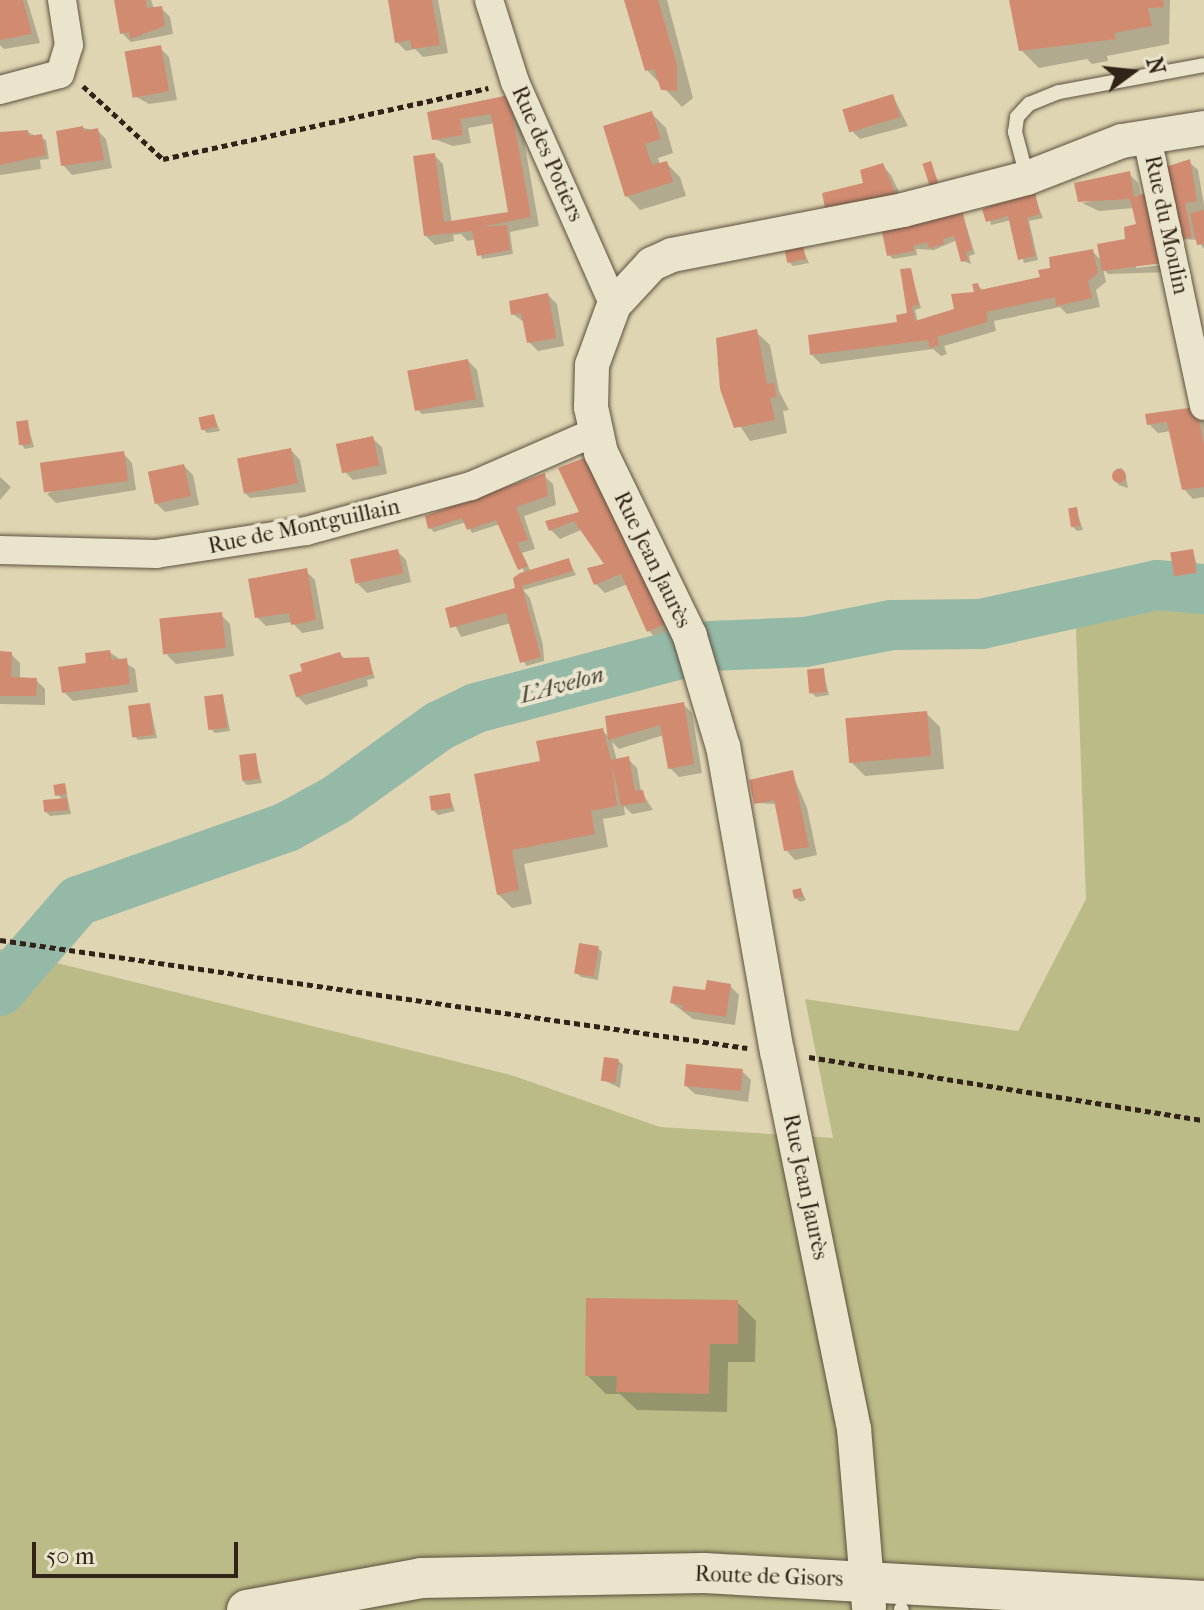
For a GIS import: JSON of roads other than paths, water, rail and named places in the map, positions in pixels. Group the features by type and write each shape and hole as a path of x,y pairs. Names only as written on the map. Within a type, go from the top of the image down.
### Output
{"main road":[{"name":"Route de Gisors","path":"247,1610 334,1593 455,1591 895,1600 1204,1601"}],"street":[{"path":"0,90 60,74 69,45 62,0"},
{"name":"Rue des Potiers","path":"489,0 515,82 614,305"},
{"name":"Rue Jean Jaurès","path":"895,1600 855,1433 777,1052 731,790 701,665 684,622 610,475 595,432 592,365 614,305 652,264 672,255 818,228 1027,178 1112,145 1204,128"},
{"name":"Rue du Moulin","path":"1147,138 1204,406"},
{"name":"Rue de Montguillain","path":"0,550 171,553 294,533 471,486 595,432"}],"lane":[{"path":"1027,178 1015,132 1017,117 1029,104 1059,92 1204,65"}],"waterway":[{"name":"L'Avelon","path":"0,991 78,901 287,827 336,800 439,726 476,708 711,646 805,642 892,625 981,624 1157,585 1204,589"}]}
